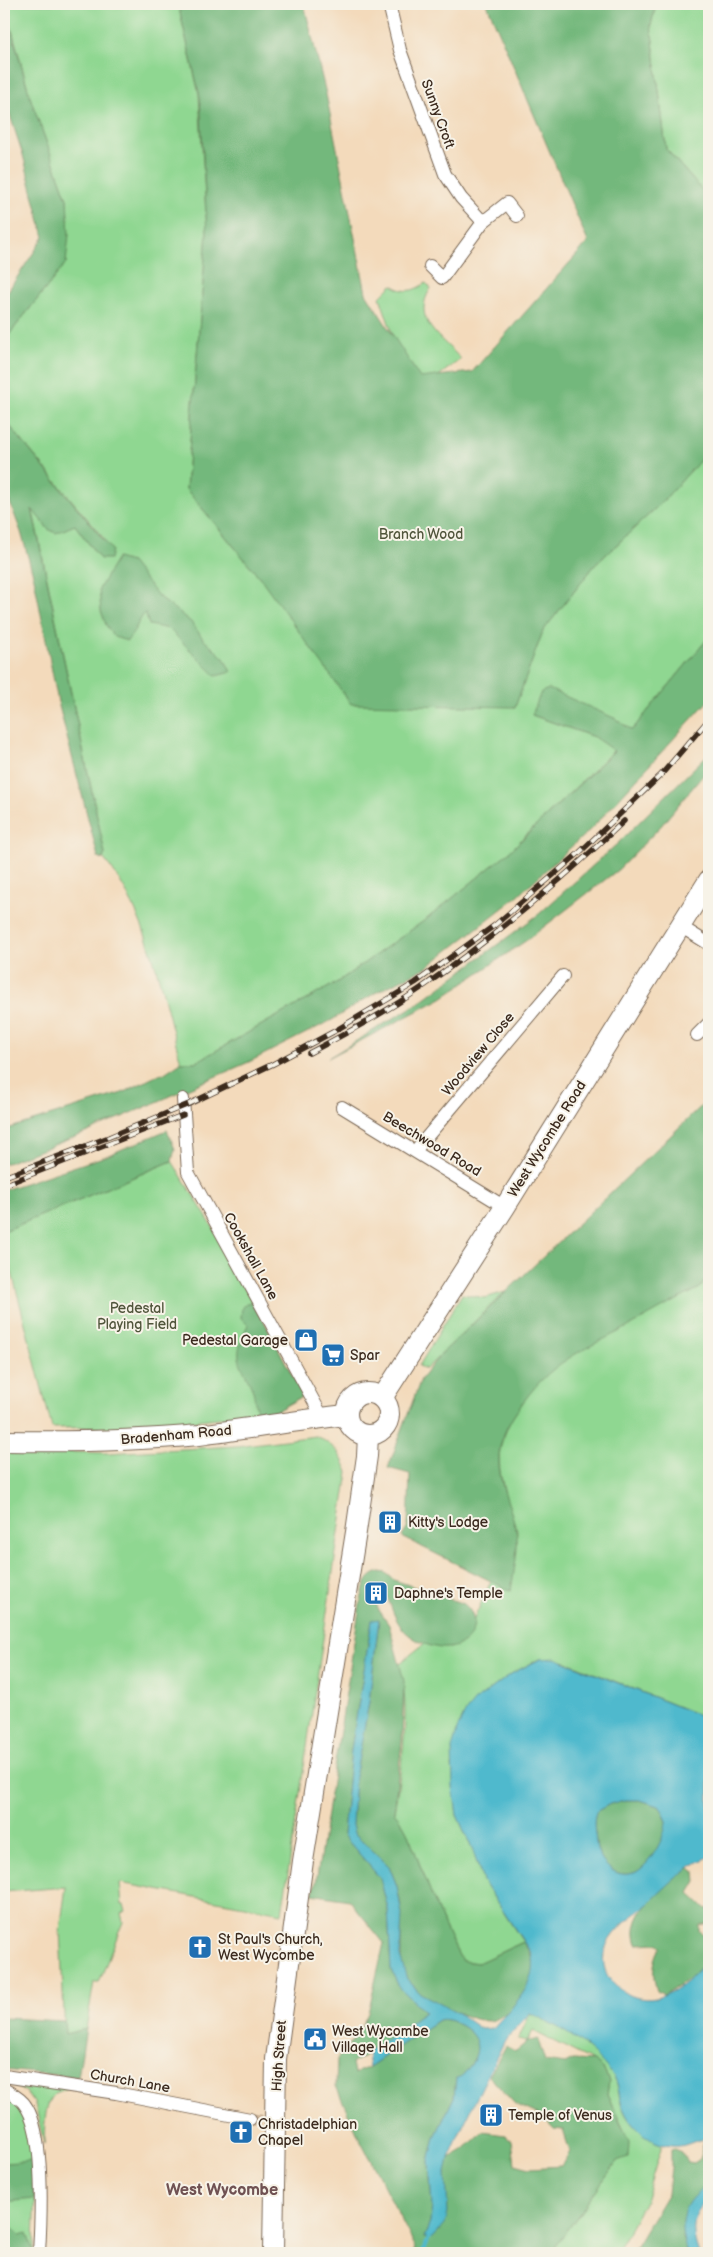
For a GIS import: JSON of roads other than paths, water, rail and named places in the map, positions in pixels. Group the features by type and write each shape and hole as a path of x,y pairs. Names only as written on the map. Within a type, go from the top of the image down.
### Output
{"main road":[{"name":"West Wycombe Road","path":"382,1398 505,1207 709,880"},
{"path":"370,1393 382,1398 390,1411 385,1428 380,1432 368,1435 360,1434 353,1429 347,1416 350,1403 355,1397 370,1393"},
{"name":"Bradenham Road","path":"4,1440 78,1442 136,1439 200,1434 347,1416"},
{"name":"High Street","path":"272,2253 270,2122 276,2059 303,1861 356,1532 367,1456 368,1435"}],"street":[{"name":"Sunny Croft","path":"389,4 392,25 400,50 445,174 460,198 483,222"},
{"path":"430,266 442,278 483,222 507,203 517,216"},
{"path":"680,926 709,944"},
{"name":"Woodview Close","path":"415,1151 563,976"},
{"path":"697,1035 709,1023"},
{"name":"Cookshall Lane","path":"183,1099 188,1172 324,1418"},
{"name":"Beechwood Road","path":"342,1107 505,1207"},
{"name":"Church Lane","path":"4,2076 109,2092 250,2119"},
{"path":"4,2089 25,2105 39,2152 41,2196 39,2253"}],"water":[{"path":"379,1619 369,1702 355,1778 352,1825 354,1833 389,1866 397,1886 402,1914 400,1956 407,1979 420,1993 455,2011 481,2029 493,2028 515,2003 528,1985 532,1965 531,1953 483,1881 473,1851 457,1815 453,1787 452,1749 458,1727 465,1713 475,1701 511,1674 540,1659 555,1658 709,1719 709,1857 677,1877 630,1918 612,1936 605,1950 604,1961 605,1971 617,1987 635,1997 646,1999 656,1998 672,1992 693,1976 709,1956 709,2139 672,2146 657,2143 643,2135 627,2117 616,2080 594,2054 575,2038 530,2013 505,2040 449,2158 446,2173 448,2213 445,2224 432,2238 424,2238 430,2223 432,2207 429,2162 435,2137 454,2097 456,2078 462,2075 470,2066 474,2060 477,2048 474,2038 466,2029 449,2020 438,2020 369,2067 367,2053 425,2012 399,1987 391,1970 388,1909 380,1878 343,1835 351,1750 372,1620","holes":["624,1800 640,1800 659,1806 666,1819 666,1826 657,1849 647,1863 636,1872 621,1874 609,1868 600,1856 597,1849 595,1815 597,1811 610,1804"]},
{"path":"709,2185 709,2199 699,2211 694,2224 696,2246 699,2253 687,2253 682,2232 683,2214 692,2198"}],"waterway":[{"path":"423,2253 430,2235"}],"tunnel":[{"path":"250,2119 265,2121"}],"railway":[{"path":"4,1177 189,1104 273,1064 333,1032 415,983 495,925 579,853 661,775 709,719"},
{"path":"309,1053 394,1005 448,969 526,909 624,821"},
{"path":"4,1185 183,1115"}],"place":[{"name":"Pedestal Garage","path":"306,1340"},
{"name":"Spar","path":"333,1355"},
{"name":"Kitty's Lodge","path":"390,1522"},
{"name":"Daphne's Temple","path":"376,1593"},
{"name":"St Paul's Church, West Wycombe","path":"200,1947"},
{"name":"West Wycombe Village Hall","path":"315,2039"},
{"name":"Temple of Venus","path":"491,2115"},
{"name":"Christadelphian Chapel","path":"241,2132"}],"district":[{"name":"West Wycombe","path":"222,2190"}],"park label":[{"name":"Branch Wood","path":"421,534"},
{"name":"Pedestal Playing Field","path":"137,1316"}]}
